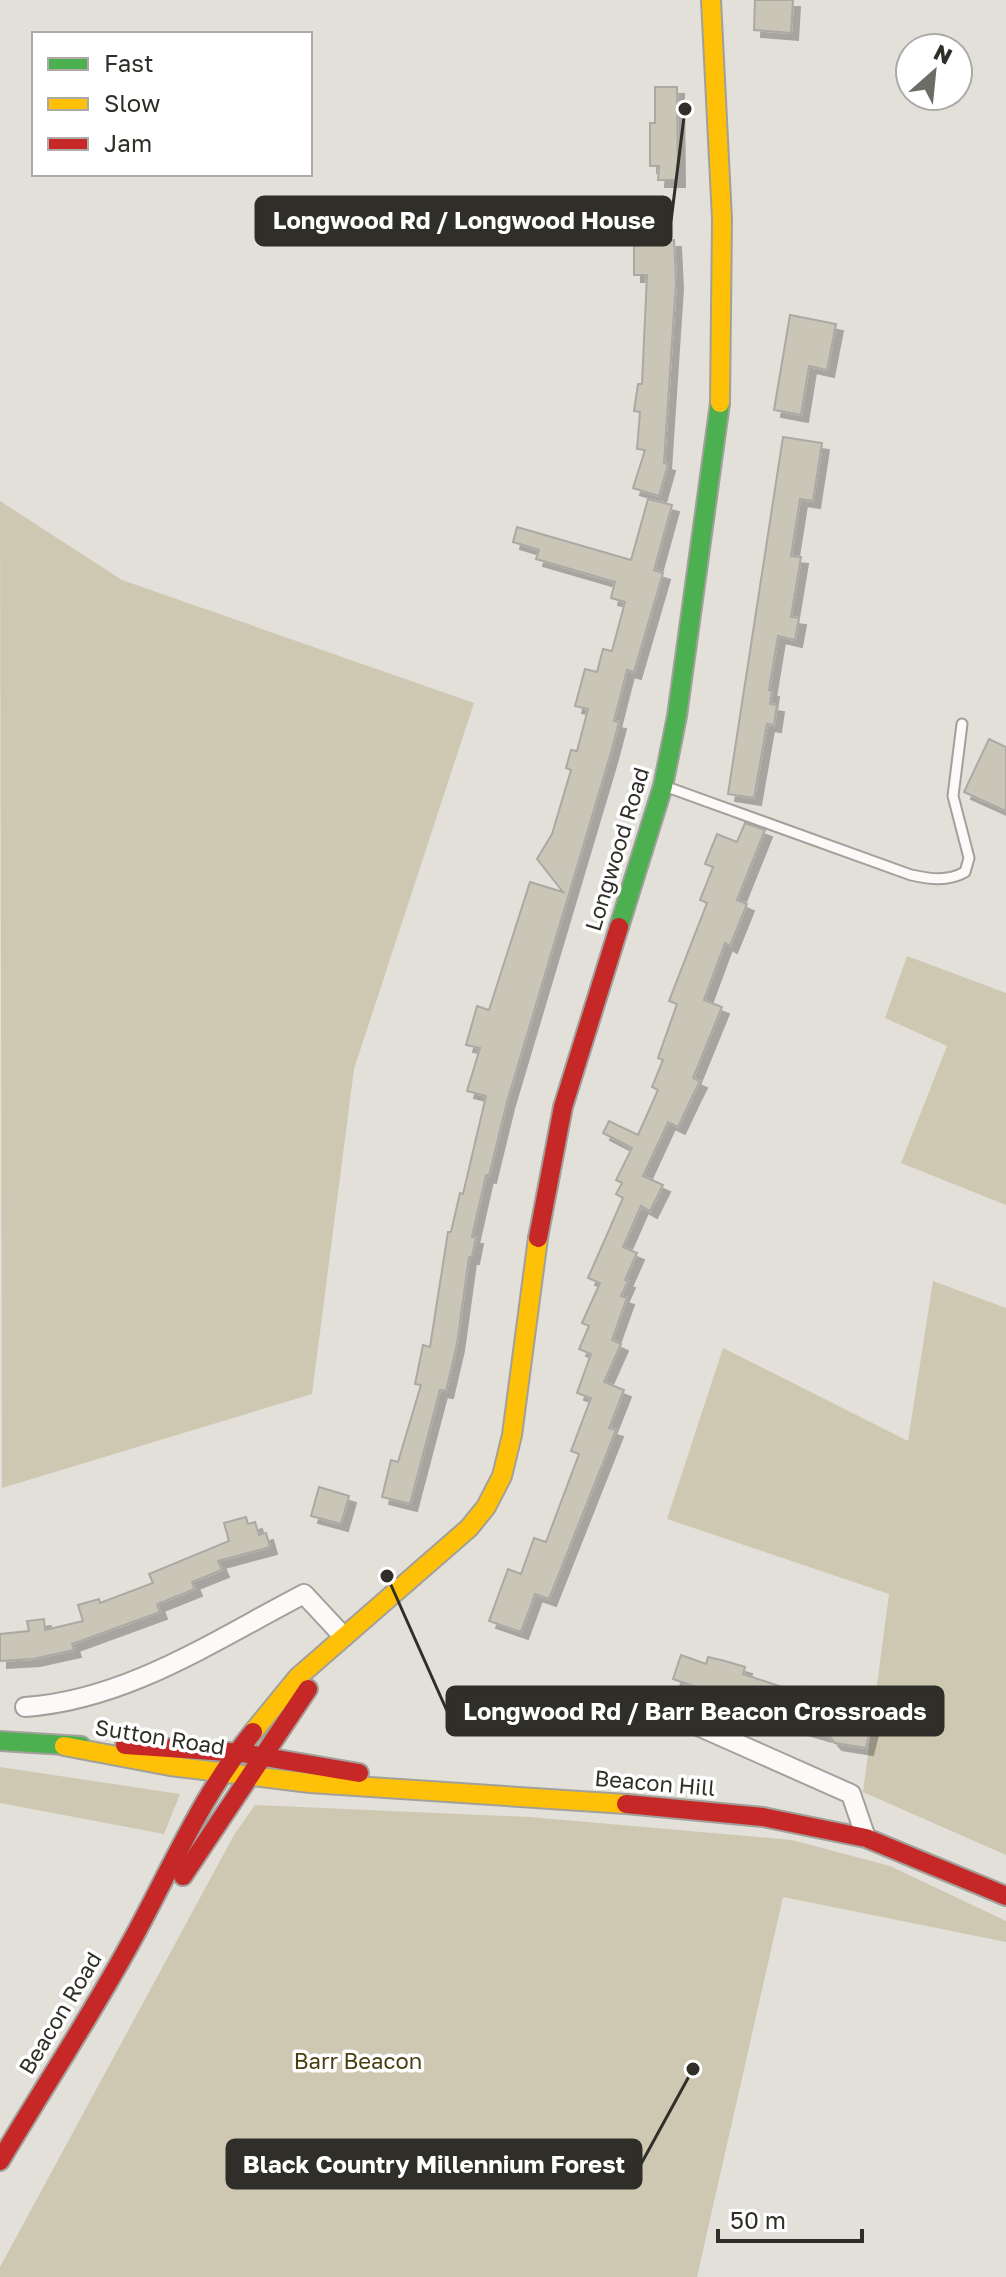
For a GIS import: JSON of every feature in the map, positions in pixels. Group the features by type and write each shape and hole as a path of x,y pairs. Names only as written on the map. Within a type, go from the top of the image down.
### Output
{"main road":[{"name":"Longwood Road","path":"237,1752 298,1677 469,1528 486,1507 502,1476 512,1435 540,1220 563,1107 663,786 691,625 721,393 722,219 711,0"},
{"name":"Longwood Road","path":"249,1775 344,1637"},
{"name":"Sutton Road","path":"0,1741 64,1746 249,1775"},
{"name":"Sutton Road","path":"64,1746 176,1745 237,1752"},
{"name":"Beacon Hill","path":"237,1752 264,1754 437,1790"},
{"name":"Beacon Road","path":"0,2161 137,1931 163,1875 237,1752"},
{"name":"Beacon Hill","path":"249,1775 763,1817 866,1838 1006,1896"},
{"name":"Beacon Road","path":"137,1931 168,1899 249,1775"}],"street":[{"path":"25,1707 66,1704 117,1690 304,1594 344,1637"},
{"path":"671,1714 851,1794 866,1838"}],"lane":[{"path":"663,786 911,875 955,878 965,872 969,858 953,796 962,724"}],"green space":[{"path":"0,501 122,580 474,703 354,1069 312,1394 2,1488"},
{"path":"907,956 1006,993 1006,1205 901,1163 947,1046 885,1018"},
{"path":"933,1281 1006,1308 1006,1855 863,1792 889,1594 667,1519 723,1348 908,1441"},
{"path":"0,1767 180,1794 164,1834 0,1803"},
{"name":"Barr Beacon","path":"255,1805 530,1817 792,1840 890,1866 1006,1921 1006,1942 783,1897 697,2277 0,2277 0,2267 234,1835"}],"building":[{"path":"755,0 793,0 791,33 754,30"},
{"path":"655,87 677,87 678,180 658,180 659,166 650,166 650,123 655,123"},
{"path":"628,198 662,202 658,240 674,240 676,282 664,463 668,464 659,496 633,488 645,450 637,449 640,412 634,411 638,384 642,384 647,275 634,275 634,234 617,232 618,214 626,215"},
{"path":"790,315 836,324 827,370 809,366 801,415 774,410"},
{"path":"783,437 822,443 813,501 800,499 791,556 801,557 791,617 799,618 795,640 778,636 769,690 772,690 770,704 777,705 774,725 767,724 754,798 728,794"},
{"path":"648,499 672,505 654,570 663,573 634,672 627,670 614,721 619,722 610,756 507,1102 489,1176 486,1175 472,1237 476,1237 472,1257 469,1257 457,1344 446,1391 440,1390 410,1504 382,1497 391,1460 398,1462 421,1385 415,1384 423,1345 430,1347 448,1232 451,1232 460,1193 463,1194 486,1096 467,1091 480,1048 466,1045 477,1006 489,1010 530,882 563,892 537,859 552,834 571,770 566,768 571,750 577,751 588,709 575,706 585,669 597,672 603,649 612,651 625,602 611,598 615,582 536,559 539,550 513,542 517,527 631,560"},
{"path":"989,739 1006,747 1006,811 964,792"},
{"path":"745,823 765,830 737,900 747,904 730,946 725,943 704,1000 722,1007 693,1078 700,1081 678,1127 668,1122 643,1176 663,1185 650,1211 641,1206 623,1247 637,1253 625,1280 628,1281 621,1296 627,1298 612,1340 621,1344 604,1382 624,1390 609,1428 616,1430 549,1599 535,1594 521,1632 489,1621 508,1569 521,1574 534,1538 546,1542 579,1454 571,1451 591,1398 577,1393 591,1354 579,1349 589,1326 582,1323 600,1283 588,1278 623,1198 616,1194 622,1183 616,1180 632,1148 603,1133 609,1121 638,1135 658,1090 652,1087 663,1060 658,1058 677,1004 669,1001 707,903 700,900 713,867 705,864 717,834 737,842"},
{"path":"319,1487 349,1496 341,1524 311,1516"},
{"path":"246,1517 248,1524 255,1522 259,1535 266,1533 270,1547 218,1561 222,1570 192,1582 195,1589 157,1604 160,1612 72,1644 74,1650 33,1659 0,1661 0,1634 29,1631 27,1621 44,1619 45,1630 83,1621 78,1605 99,1599 100,1603 153,1583 149,1574 229,1541 224,1523"},
{"path":"681,1655 706,1664 708,1657 745,1667 743,1674 800,1693 802,1687 827,1693 822,1717 871,1728 866,1748 835,1743 829,1736 783,1723 784,1719 767,1711 673,1679"}],"traffic: fast":[{"path":"619,927 663,786 677,716 720,403"},
{"path":"0,1741 81,1746"}],"traffic: slow":[{"path":"711,0 722,219 720,403"},
{"path":"253,1732 298,1677 469,1528 486,1507 502,1476 512,1435 538,1238"},
{"path":"64,1746 170,1766 310,1783 626,1804"}],"traffic: jam":[{"path":"538,1238 563,1107 619,927"},
{"path":"183,1876 308,1689"},
{"path":"0,2161 121,1960 204,1804 253,1732"},
{"path":"125,1745 242,1753 359,1773"},
{"path":"626,1804 763,1817 866,1838 1006,1896"}],"place":[{"name":"Longwood Rd / Longwood House","path":"685,109"},
{"name":"Longwood Rd / Barr Beacon Crossroads","path":"387,1576"},
{"name":"Black Country Millennium Forest","path":"693,2069"}]}
